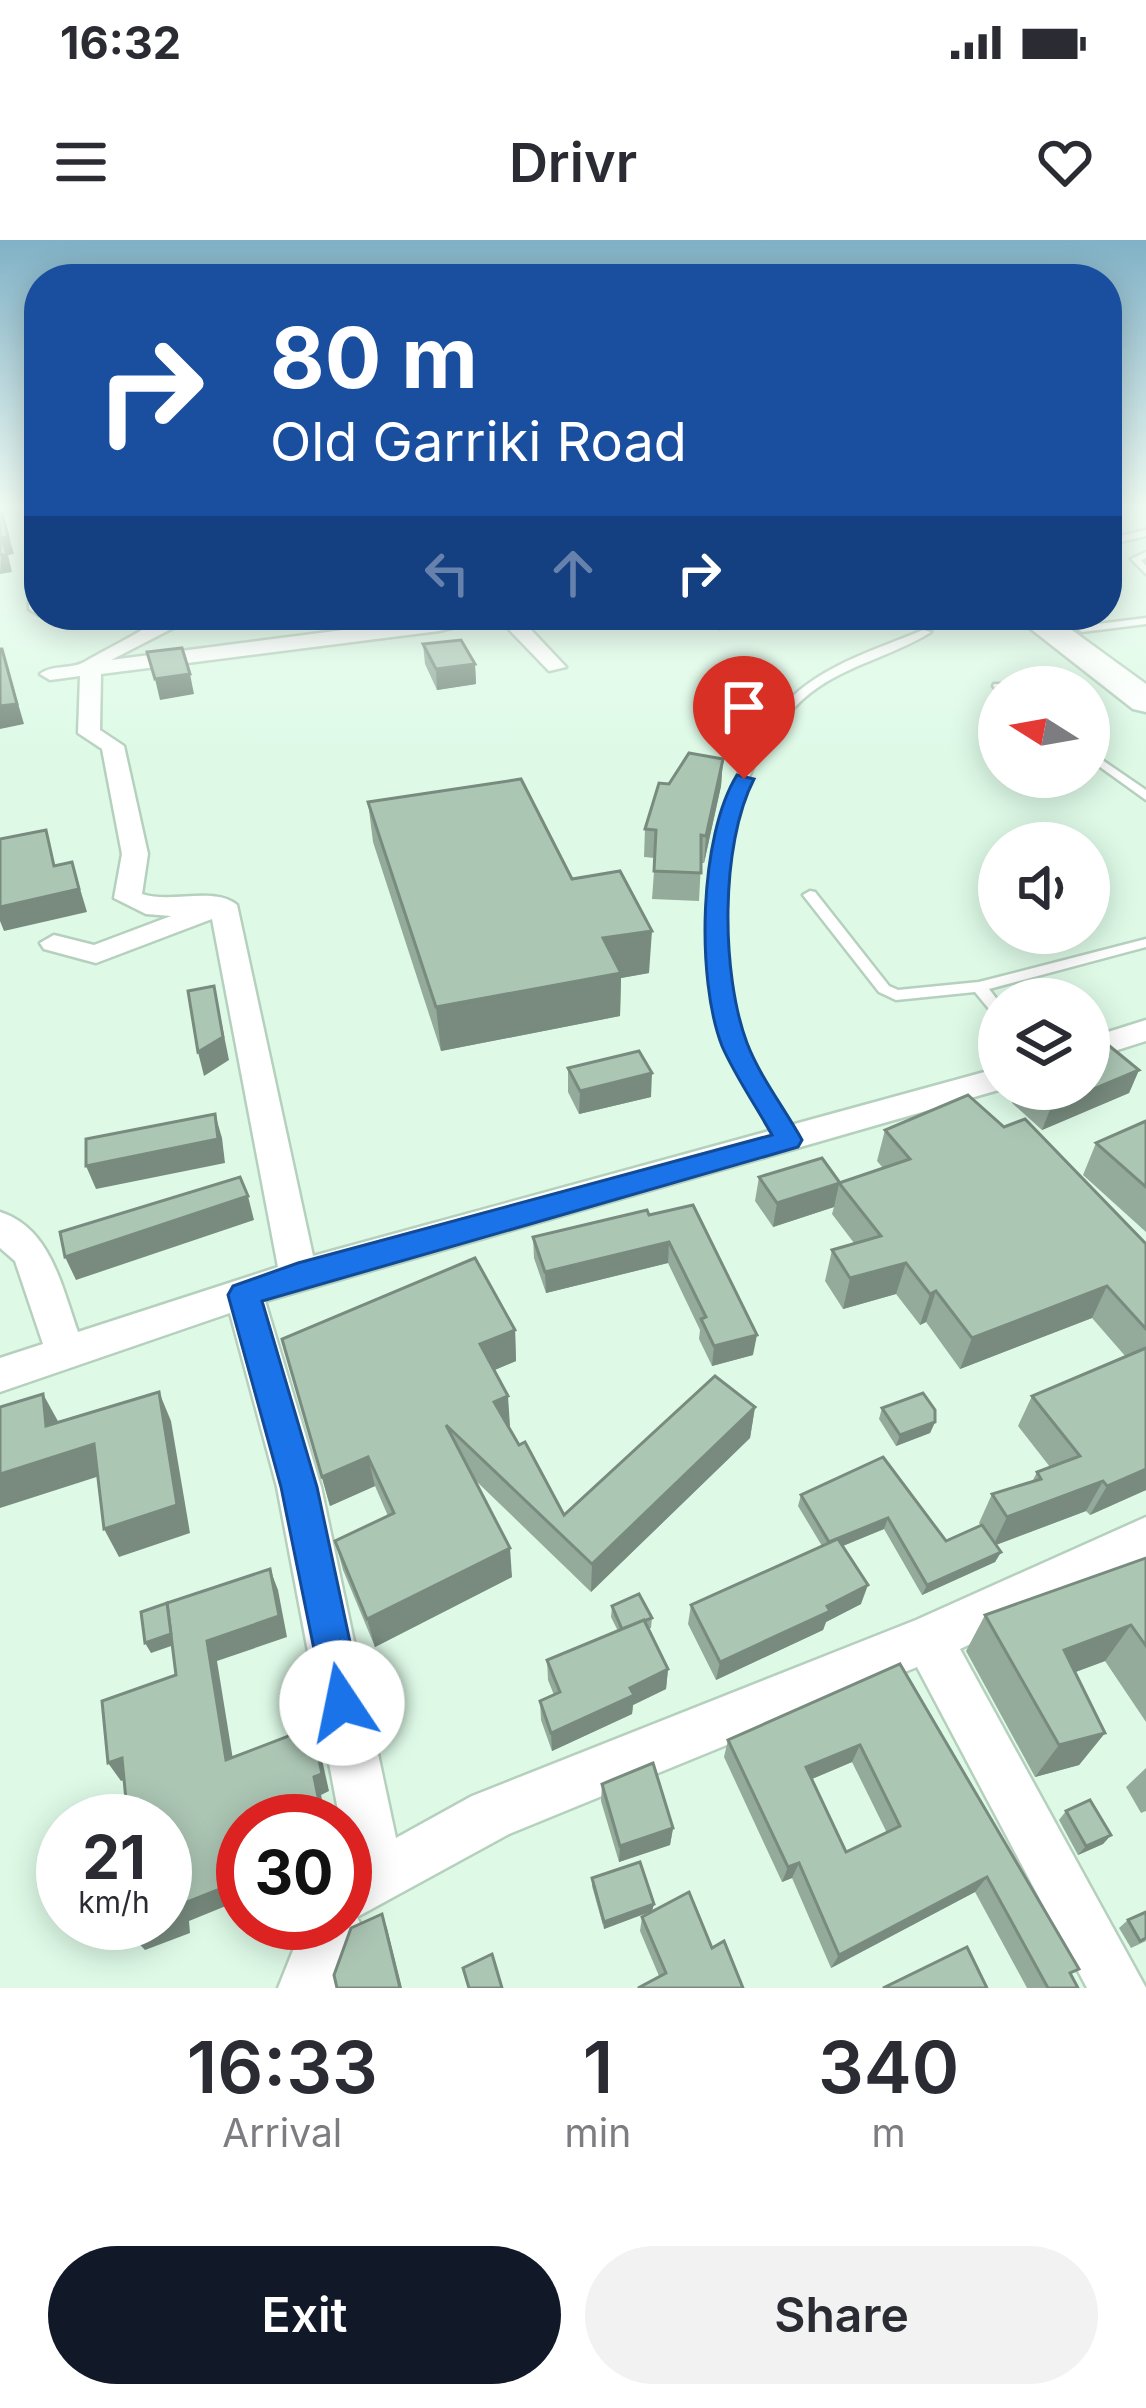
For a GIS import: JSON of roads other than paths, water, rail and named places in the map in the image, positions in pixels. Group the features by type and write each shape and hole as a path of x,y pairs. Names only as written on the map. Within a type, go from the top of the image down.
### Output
{"highway":[{"path":"1050,630 1146,701"},
{"path":"1083,630 1146,675"}],"street":[{"path":"154,630 106,654 92,668 89,733 113,746 134,854 128,898 156,908 223,905"},
{"path":"300,630 307,640"},
{"path":"50,674 380,630"},
{"path":"520,630 556,668"},
{"path":"54,943 96,954 223,905"},
{"path":"223,905 298,1275"},
{"path":"1110,1042 1146,1030"},
{"path":"0,1375 298,1275 978,1085"},
{"path":"0,1226 31,1254 66,1354"},
{"path":"244,1295 299,1487 347,1794"},
{"path":"372,1879 491,1816 928,1639 1146,1538"},
{"path":"928,1639 1118,1988"},
{"path":"307,1988 322,1950"}],"lane":[{"path":"788,1140 735,1045 722,991 722,840 732,802 795,700 820,682 926,632"},
{"path":"1110,769 1146,796"},
{"path":"810,895 884,989 896,995 978,987"},
{"path":"1014,978 1146,943"}]}
